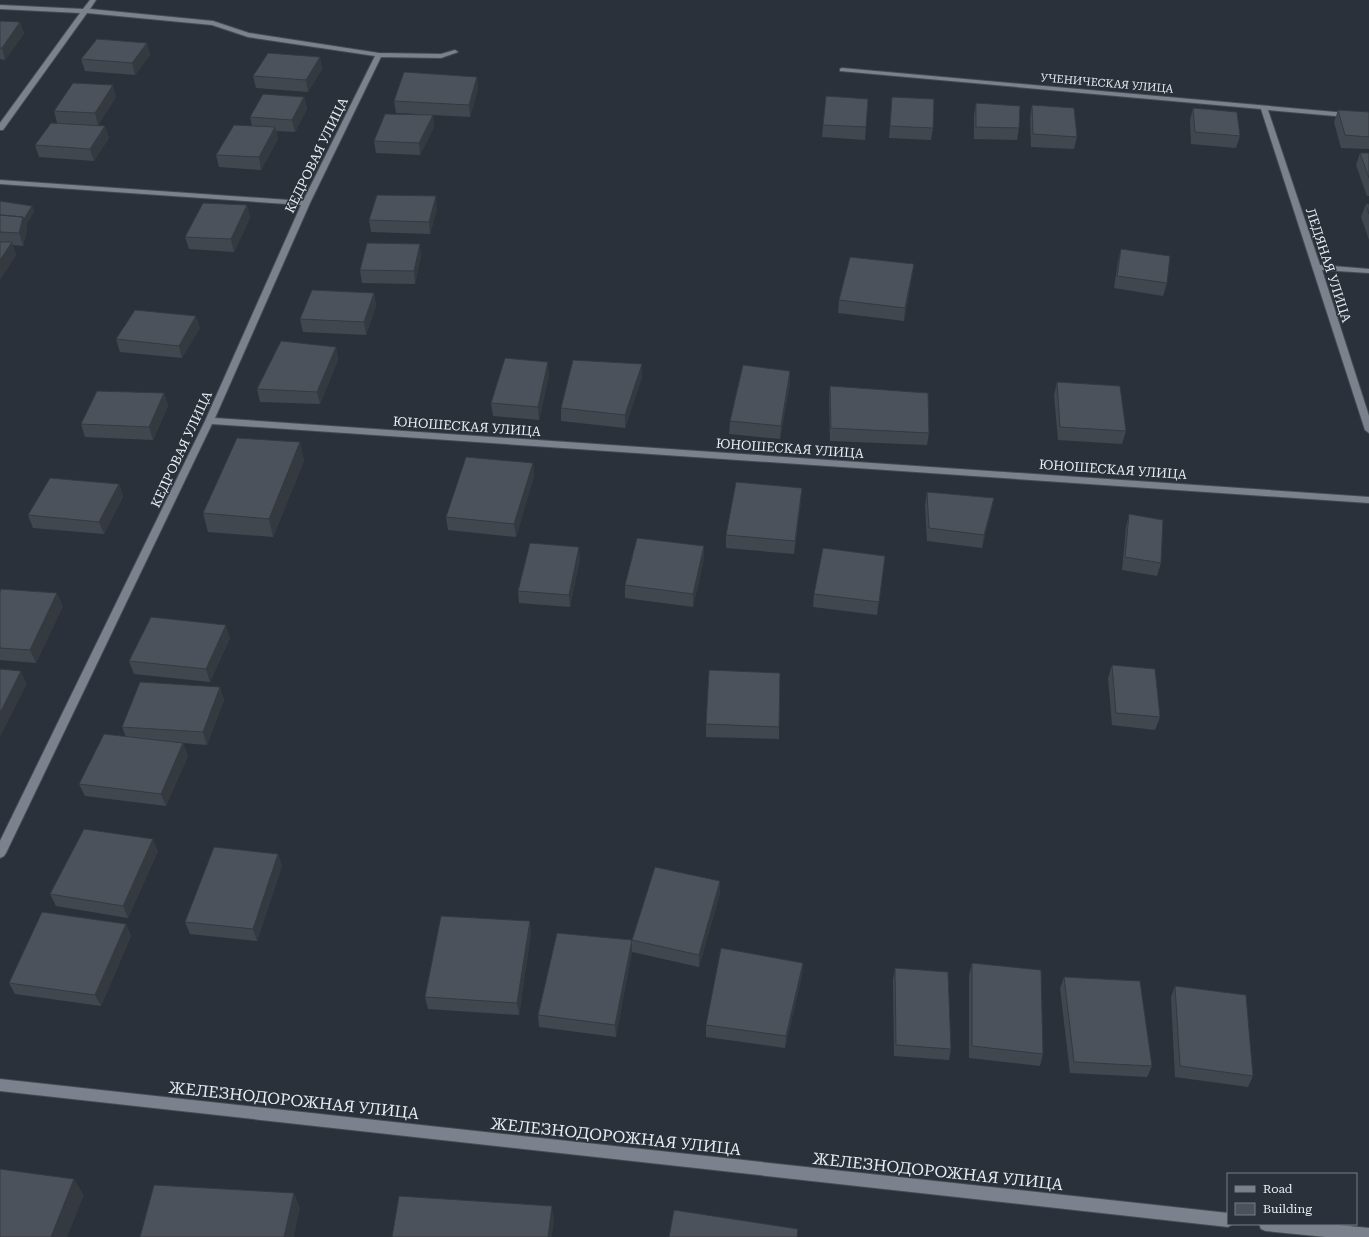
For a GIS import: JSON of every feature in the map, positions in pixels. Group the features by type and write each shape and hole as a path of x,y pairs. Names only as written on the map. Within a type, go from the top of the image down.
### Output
{"street":[{"path":"0,128 93,0"},
{"path":"0,7 86,11 213,23 248,35 379,55 441,56 455,52"},
{"name":"КЕДРОВАЯ УЛИЦА","path":"0,853 209,421 306,203 379,55"},
{"name":"УЧЕНИЧЕСКАЯ УЛИЦА","path":"842,70 1369,116"},
{"name":"ЛЕДЯНАЯ УЛИЦА","path":"1264,108 1369,430"},
{"path":"0,182 306,203"},
{"path":"1317,267 1369,271"},
{"name":"ЮНОШЕСКАЯ УЛИЦА","path":"209,421 1369,500"},
{"name":"ЖЕЛЕЗНОДОРОЖНАЯ УЛИЦА","path":"0,1085 1227,1220"},
{"path":"1275,1225 1369,1235"}],"building":[{"path":"0,21 20,22 2,48 0,48"},
{"path":"97,39 147,43 132,63 81,59"},
{"path":"268,53 320,57 306,80 253,76"},
{"path":"404,72 477,77 469,105 394,101"},
{"path":"73,83 113,85 95,113 54,111"},
{"path":"263,94 304,97 292,120 250,117"},
{"path":"826,96 868,99 866,127 823,125"},
{"path":"892,97 934,99 933,128 890,126"},
{"path":"976,103 1020,106 1019,128 976,127"},
{"path":"1032,105 1074,108 1077,137 1033,134"},
{"path":"1193,108 1237,112 1240,136 1195,132"},
{"path":"1338,110 1369,112 1369,137 1345,135"},
{"path":"385,114 433,115 419,143 374,141"},
{"path":"51,123 105,126 90,149 35,145"},
{"path":"234,125 275,127 259,157 216,155"},
{"path":"1360,153 1369,153 1369,178"},
{"path":"377,195 436,196 429,222 369,220"},
{"path":"0,201 32,206 24,219 23,217 0,215"},
{"path":"203,203 247,205 231,239 185,237"},
{"path":"1366,204 1369,204 1369,214"},
{"path":"0,215 23,217 19,233 0,232"},
{"path":"0,242 12,242 0,260"},
{"path":"367,243 420,244 414,271 360,270"},
{"path":"1121,249 1170,256 1167,283 1117,276"},
{"path":"850,257 914,264 905,308 839,300"},
{"path":"312,290 374,293 364,322 300,319"},
{"path":"135,310 196,316 179,346 116,339"},
{"path":"281,341 336,347 317,392 257,389"},
{"path":"505,358 548,362 538,407 491,403"},
{"path":"573,360 642,364 625,415 561,408"},
{"path":"743,365 790,371 781,426 730,421"},
{"path":"1057,382 1120,386 1126,431 1060,427"},
{"path":"830,386 928,393 929,433 831,428"},
{"path":"97,391 164,393 149,427 81,424"},
{"path":"237,438 300,442 269,519 203,513"},
{"path":"466,457 533,463 514,524 446,517"},
{"path":"50,478 119,484 99,522 28,515"},
{"path":"736,482 802,488 795,541 726,535"},
{"path":"927,492 994,498 984,535 929,528"},
{"path":"1129,514 1163,520 1161,563 1125,557"},
{"path":"637,538 704,546 693,594 625,585"},
{"path":"530,543 579,547 569,595 518,591"},
{"path":"823,548 885,556 879,602 814,594"},
{"path":"1,589 57,593 30,650 0,648"},
{"path":"151,617 226,625 206,669 129,661"},
{"path":"1112,665 1155,669 1160,717 1116,713"},
{"path":"0,669 21,671 0,713"},
{"path":"709,670 780,673 779,727 706,724"},
{"path":"140,682 220,687 203,732 122,727"},
{"path":"104,734 183,743 161,794 79,784"},
{"path":"84,829 153,839 123,906 50,894"},
{"path":"214,847 278,854 253,929 185,922"},
{"path":"655,867 720,881 699,955 632,940"},
{"path":"42,912 126,924 95,995 9,983"},
{"path":"441,916 530,921 517,1003 425,997"},
{"path":"557,933 632,940 615,1025 538,1015"},
{"path":"721,948 803,963 786,1036 706,1025"},
{"path":"972,963 1041,970 1043,1054 972,1046"},
{"path":"895,968 948,972 951,1049 896,1045"},
{"path":"1064,977 1140,981 1152,1066 1074,1062"},
{"path":"1175,986 1246,995 1253,1076 1180,1066"},
{"path":"0,1169 74,1179 51,1237 0,1237"},
{"path":"154,1185 294,1193 284,1237 140,1237"},
{"path":"399,1196 552,1206 548,1237 392,1237"},
{"path":"674,1210 798,1229 797,1237 669,1237"}]}
